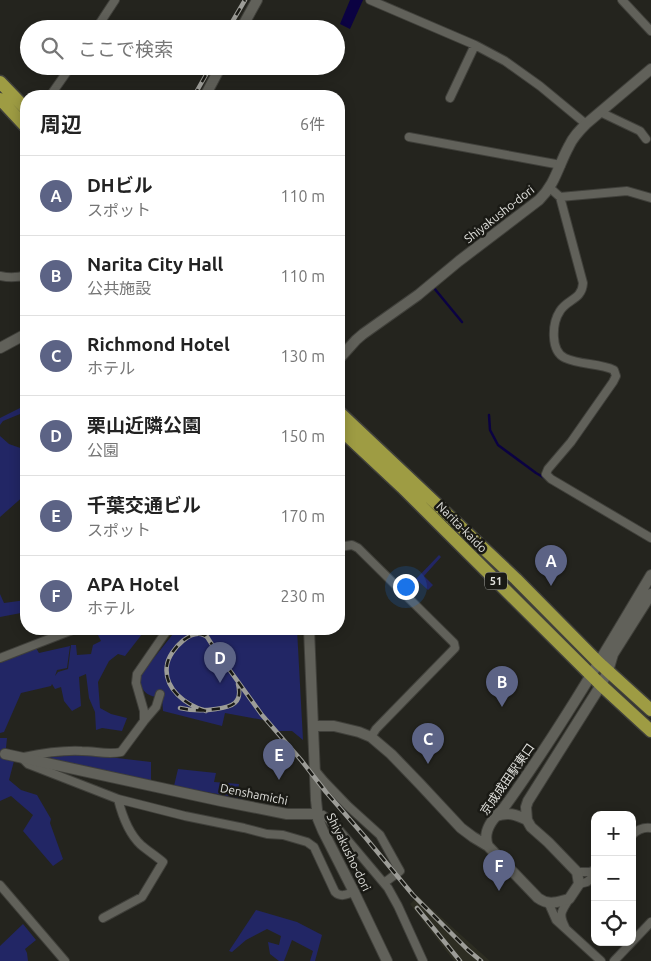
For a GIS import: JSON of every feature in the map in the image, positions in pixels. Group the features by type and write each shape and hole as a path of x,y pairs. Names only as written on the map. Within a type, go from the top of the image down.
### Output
{"highway":[{"path":"0,82 20,103"},
{"path":"0,99 20,121"},
{"name":"Narita-kaido","path":"345,418 516,579 603,667 651,710"},
{"name":"Narita-kaido","path":"345,434 402,487 601,685 651,730"}],"street":[{"path":"102,20 115,0"},
{"path":"246,20 257,0"},
{"path":"370,0 475,45 505,61 540,86 586,124"},
{"path":"622,0 651,31"},
{"path":"450,98 475,45"},
{"name":"Shiyakusho-dori","path":"345,352 363,334 418,295 539,200 550,188 570,144 578,133 651,68"},
{"path":"54,90 65,75"},
{"path":"208,90 216,75"},
{"path":"600,112 640,131 646,139"},
{"path":"409,137 561,165"},
{"path":"550,188 560,197 583,283 583,289 579,295 565,304 559,312 555,329 557,350 566,358 614,370 616,376 571,442 548,469 546,474 551,479 651,538"},
{"path":"560,197 627,191 651,198"},
{"path":"0,276 20,277"},
{"path":"0,348 20,337"},
{"path":"345,547 358,548 454,642 454,648 376,729 371,737"},
{"path":"579,884 577,872 531,827 527,820 526,807 531,794 601,685 603,667 651,575"},
{"path":"603,667 651,594"},
{"path":"0,658 59,635"},
{"path":"144,721 144,711 136,683 137,674 164,635"},
{"name":"Shiyakusho-dori","path":"309,635 317,814 323,831 387,961"},
{"name":"京成成田駅東口","path":"488,846 486,835 492,821 514,794 591,674 603,667"},
{"path":"22,758 43,753 81,751 115,754 121,752 156,707 160,694"},
{"path":"314,726 334,726 371,737 419,783 461,828 488,846 538,898 549,904 569,899"},
{"name":"Denshamichi","path":"5,754 287,814 317,814"},
{"path":"22,758 28,764 118,799 267,834 282,834 307,842 314,847 335,892 344,896 354,892"},
{"path":"314,769 348,806 380,835 387,846 400,871 384,883"},
{"path":"103,918 142,898 163,862 140,844 131,832 122,816 118,799"},
{"path":"317,814 323,815 335,826 384,883 398,906 423,961"},
{"path":"461,828 476,832 483,831 492,821 504,814 518,815 527,820"},
{"path":"636,832 651,828"},
{"path":"577,872 591,872"},
{"path":"566,929 561,918 563,910 579,884 591,879"},
{"path":"0,885 65,961"},
{"path":"549,904 556,920 602,961"},
{"path":"636,938 651,922"},
{"path":"614,961 628,946"}],"shaded area":[{"path":"350,0 363,0 350,29 345,26 345,20 342,20"},
{"path":"20,408 20,414 3,421 0,425 0,418"},
{"path":"0,436 9,444 20,448 20,499 0,517"},
{"path":"439,555 441,557 424,576 433,585 428,590 416,579"},
{"path":"0,594 4,603 20,601 20,613 0,617"},
{"path":"98,635 141,635 125,656 118,654 109,661 98,682 100,708 111,714 127,718 122,731 102,728 96,730 95,712 89,698 86,674 79,677 81,706 72,711 64,701 61,687 55,689 52,684 51,686 21,693 4,732 0,733 0,662 36,648 39,653 70,646 67,668 57,670 55,676 58,672 68,669 71,645 76,645 77,655 91,654 93,645 101,641"},
{"path":"172,635 297,635 303,740 292,731 278,731 269,721 225,713 222,726 163,711 162,698 146,693 138,678"},
{"path":"0,738 7,738 5,758 14,761 9,780 21,790 37,795 51,819 50,823 63,859 53,866 23,831 33,815 11,796 0,801"},
{"path":"83,754 151,762 151,781 44,758"},
{"path":"178,769 216,773 214,782 239,784 238,791 243,792 244,799 174,786"},
{"path":"419,896 490,961 454,961 410,904"},
{"path":"256,910 297,922 322,935 315,961 310,961 313,951 292,940 284,961 279,961 270,954 268,942 279,945 281,936 267,929 246,940 232,952 229,951"},
{"path":"23,924 36,940 25,949 28,961 0,961 0,946"}],"waterway":[{"path":"434,288 462,322"},
{"path":"489,415 490,430 498,445 548,480"}],"railway":[{"path":"233,20 245,0"},
{"path":"197,90 206,75"},
{"path":"192,635 172,652 167,665 167,674 172,689 178,695 191,705 206,711"},
{"path":"202,635 208,638"},
{"path":"206,635 262,715 326,792 413,895 481,961"},
{"path":"180,708 202,710 231,705 235,703 239,696 238,684"},
{"path":"417,908 460,961"}],"place":[{"name":"DHビル","path":"551,586"},
{"name":"栗山近隣公園","path":"220,683"},
{"name":"Narita City Hall","path":"502,707"},
{"name":"Richmond Hotel","path":"428,764"},
{"name":"千葉交通ビル","path":"279,780"},
{"name":"APA Hotel","path":"499,891"}]}
